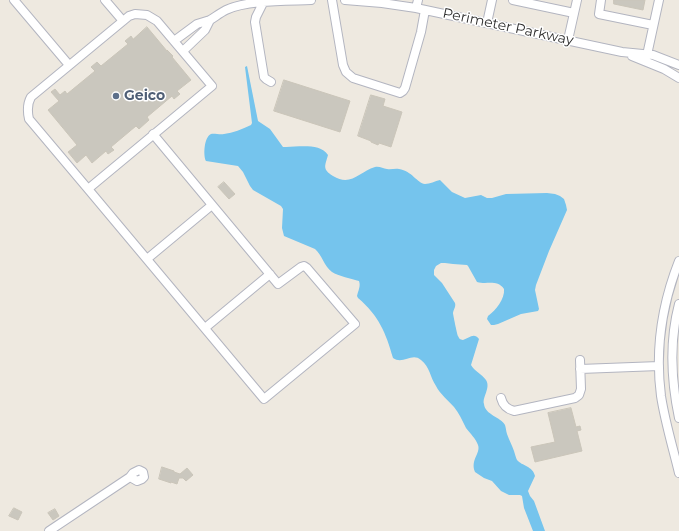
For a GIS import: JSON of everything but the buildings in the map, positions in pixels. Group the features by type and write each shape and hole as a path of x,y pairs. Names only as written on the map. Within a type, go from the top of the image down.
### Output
{"street":[{"path":"14,0 69,65"},
{"path":"105,0 123,21"},
{"path":"174,42 197,24 210,20 222,12 235,7 294,0 311,0"},
{"path":"332,0 343,65 346,72 352,78 400,93 405,88 421,32 425,10"},
{"name":"Perimeter Parkway","path":"345,0 417,4 425,10 622,52 653,55 679,65"},
{"path":"487,23 492,0"},
{"path":"513,0 574,13"},
{"path":"568,40 577,0"},
{"path":"601,0 598,14 653,25"},
{"path":"647,55 659,0"},
{"path":"263,3 255,22 264,77 266,80 271,82"},
{"path":"88,188 153,134 212,86 157,21 147,15 135,14 129,16 31,97 28,107 29,119 264,399 355,324 304,266 301,266 278,284 153,134"},
{"path":"182,51 206,30 210,20"},
{"name":"Perimeter Parkway","path":"622,52 664,69 679,78"},
{"path":"147,259 212,205"},
{"path":"679,262 670,285 663,315 660,337 659,366 661,397 679,474"},
{"path":"205,328 270,274"},
{"path":"679,304 672,362 674,390 679,418"},
{"path":"501,398 505,407 514,411 575,398 579,395 581,389 580,360"},
{"path":"580,369 659,366"},
{"path":"48,531 130,477"}],"water":[{"path":"247,66 258,121 270,129 283,147 309,146 324,151 328,155 325,165 327,171 339,179 345,180 355,178 369,169 378,167 404,170 411,174 419,182 425,184 440,180 452,192 465,198 481,195 487,198 492,198 506,194 547,193 555,194 564,199 567,210 536,285 535,290 539,309 538,311 521,314 498,324 491,325 487,319 503,297 504,289 501,286 495,283 477,282 467,265 441,263 436,266 434,270 434,275 442,283 455,303 453,313 459,338 463,340 471,336 475,336 479,339 471,365 486,380 488,386 484,398 485,408 503,422 517,460 530,468 534,473 535,476 528,491 534,501 545,531 533,531 524,508 522,496 509,495 501,491 492,481 475,472 474,464 479,448 476,441 466,428 456,409 438,389 428,369 421,360 414,357 400,360 393,358 381,325 371,311 357,296 360,287 359,281 332,272 315,249 284,236 282,228 283,209 281,206 253,190 238,166 206,161 205,147 207,139 211,134 234,132 251,125 252,123 245,67"}],"place":[{"name":"Geico","path":"116,96"}]}
